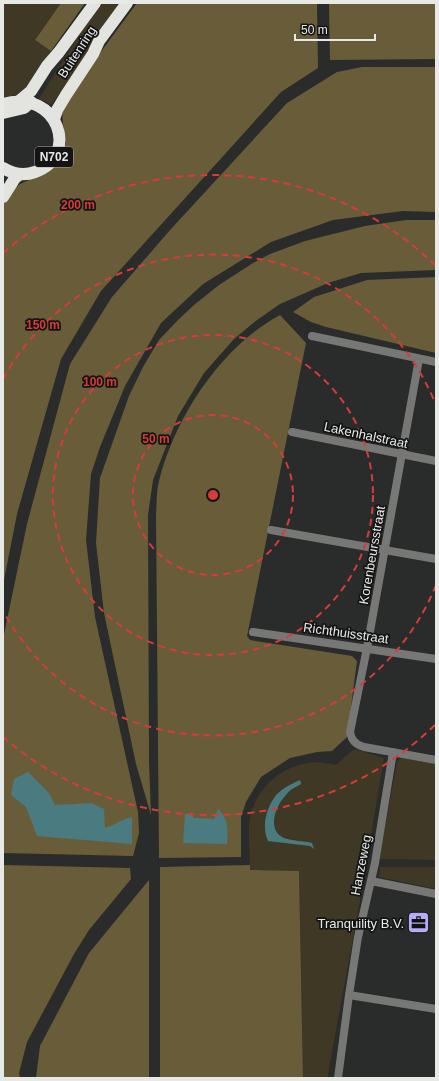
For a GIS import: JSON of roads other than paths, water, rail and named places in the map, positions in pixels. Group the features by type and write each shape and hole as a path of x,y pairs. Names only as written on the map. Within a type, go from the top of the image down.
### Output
{"highway":[{"name":"Buitenring","path":"25,102 52,70 59,52 96,3"},
{"name":"Buitenring","path":"54,119 57,110 66,95 100,41 127,3"},
{"path":"3,104 25,102 44,108 54,119"},
{"path":"3,113 24,108 25,102"},
{"name":"N702","path":"3,168 20,174 26,174 38,171 48,165 56,155 60,137 54,119"},
{"name":"N702","path":"3,197 15,178 20,174"}],"street":[{"path":"312,336 436,362"},
{"name":"Korenbeursstraat","path":"393,752 364,747 356,744 351,739 350,732 385,551 419,359"},
{"name":"Lakenhalstraat","path":"292,432 436,461"},
{"path":"271,530 436,559"},
{"name":"Richthuisstraat","path":"253,632 436,659"},
{"path":"393,752 436,760"},
{"name":"Hanzeweg","path":"338,1078 358,937 375,863 393,752"},
{"path":"371,881 436,894"},
{"path":"349,995 436,1009"}],"water":[{"path":"28,772 49,793 55,805 91,803 104,809 105,828 132,817 132,844 37,836 26,807 11,795 14,779"},
{"path":"300,780 301,784 282,799 274,817 275,829 284,838 312,843 314,849 310,846 268,841 266,836 265,820 271,803 276,795 282,790"},
{"path":"218,809 226,821 227,844 183,843 185,814 191,814 194,818 214,819"}],"place":[{"name":"Tranquility B.V.","path":"419,923"}]}
